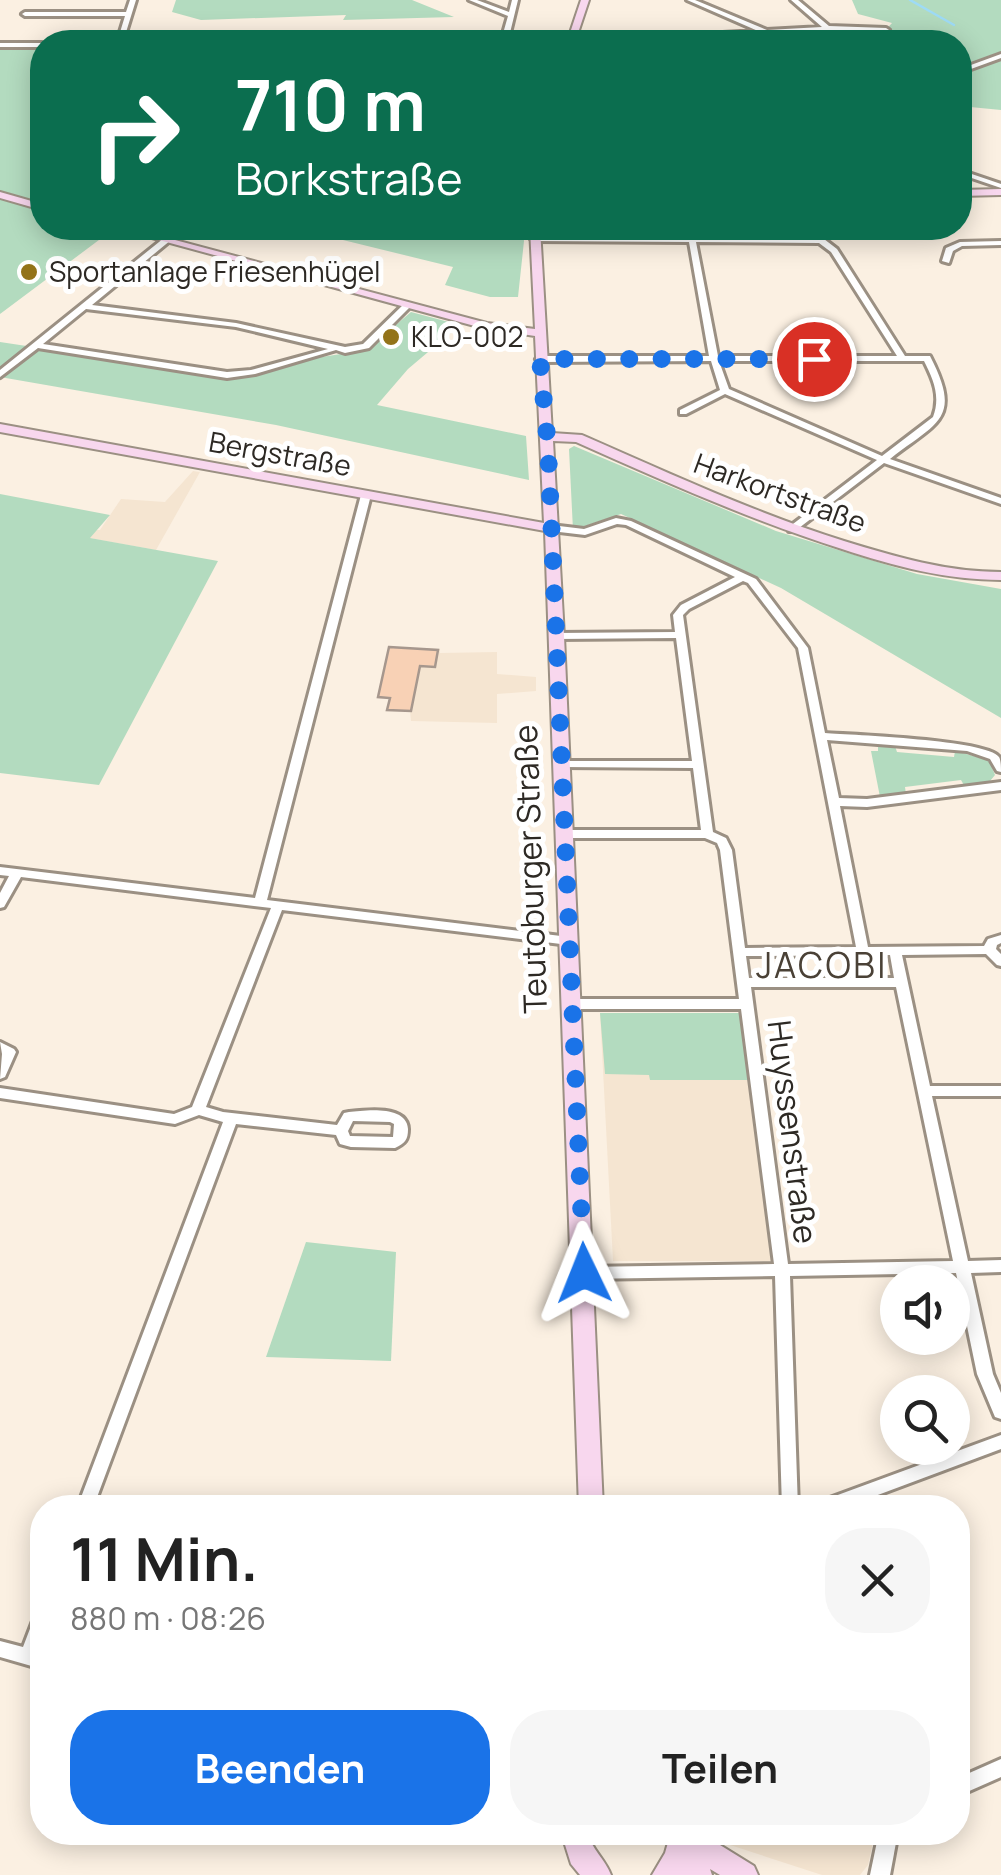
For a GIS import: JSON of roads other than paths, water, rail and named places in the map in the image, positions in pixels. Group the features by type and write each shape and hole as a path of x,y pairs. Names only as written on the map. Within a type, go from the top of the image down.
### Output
{"main road":[{"path":"575,30 585,0"},
{"path":"972,192 1001,189"},
{"path":"0,195 30,204"},
{"path":"178,240 408,305 502,329 538,333"},
{"name":"Teutoburger Straße","path":"535,240 557,636 591,1495"},
{"name":"Bergstraße","path":"0,428 551,528"},
{"name":"Harkortstraße","path":"548,442 578,438 792,530 926,570 1001,576"},
{"path":"575,1845 598,1875"},
{"path":"679,1872 683,1845"},
{"path":"698,1845 746,1875"}],"street":[{"path":"123,30 133,0"},
{"path":"472,0 510,15"},
{"path":"508,30 514,0"},
{"path":"690,0 762,30"},
{"path":"794,0 827,28"},
{"path":"24,14 128,14"},
{"path":"809,30 886,30"},
{"path":"0,45 30,45"},
{"path":"972,67 1001,56"},
{"path":"972,177 1001,189"},
{"path":"0,374 159,240"},
{"path":"903,358 839,258 821,241 692,240 714,359 724,391 885,460 1001,501"},
{"path":"958,240 960,244"},
{"path":"946,260 949,250 960,244 1001,243"},
{"path":"36,345 227,375 334,349 366,346 408,305"},
{"path":"84,306 219,322 334,349"},
{"path":"540,359 927,358 942,395 942,408 931,424 792,530"},
{"path":"683,412 724,391"},
{"path":"260,902 366,495"},
{"path":"551,528 586,532 622,521 744,576 800,642 864,951"},
{"path":"557,636 681,636 680,611 744,576"},
{"name":"Huyssenstraße","path":"681,636 707,834 724,845 746,983 782,1271 790,1495"},
{"path":"821,736 969,748 987,752 1001,769"},
{"path":"562,764 697,765"},
{"path":"835,802 867,803 1001,786"},
{"path":"564,834 707,834"},
{"path":"0,871 569,940"},
{"path":"0,904 17,873"},
{"path":"198,1110 278,905"},
{"path":"990,950 992,942 1001,938"},
{"path":"740,952 990,950 1001,962"},
{"path":"895,951 962,1265"},
{"path":"746,983 901,982"},
{"path":"572,1004 748,1004"},
{"path":"0,1048 9,1052 0,1074"},
{"path":"924,1090 1001,1091"},
{"path":"0,1093 176,1119 198,1110 341,1131"},
{"path":"89,1495 232,1117"},
{"path":"970,1266 1001,1266"},
{"path":"584,1273 880,1268"},
{"path":"970,1304 985,1374 1001,1412"},
{"path":"857,1495 1001,1442"},
{"path":"0,1649 30,1658"},
{"path":"970,1782 1001,1768"},
{"path":"880,1875 886,1845"}],"waterway":[{"path":"910,0 954,25"}],"place":[{"name":"Sportanlage Friesenhügel","path":"29,272"},
{"name":"KLO-002","path":"391,337"}],"district":[{"name":"JACOBI","path":"822,966"}]}
